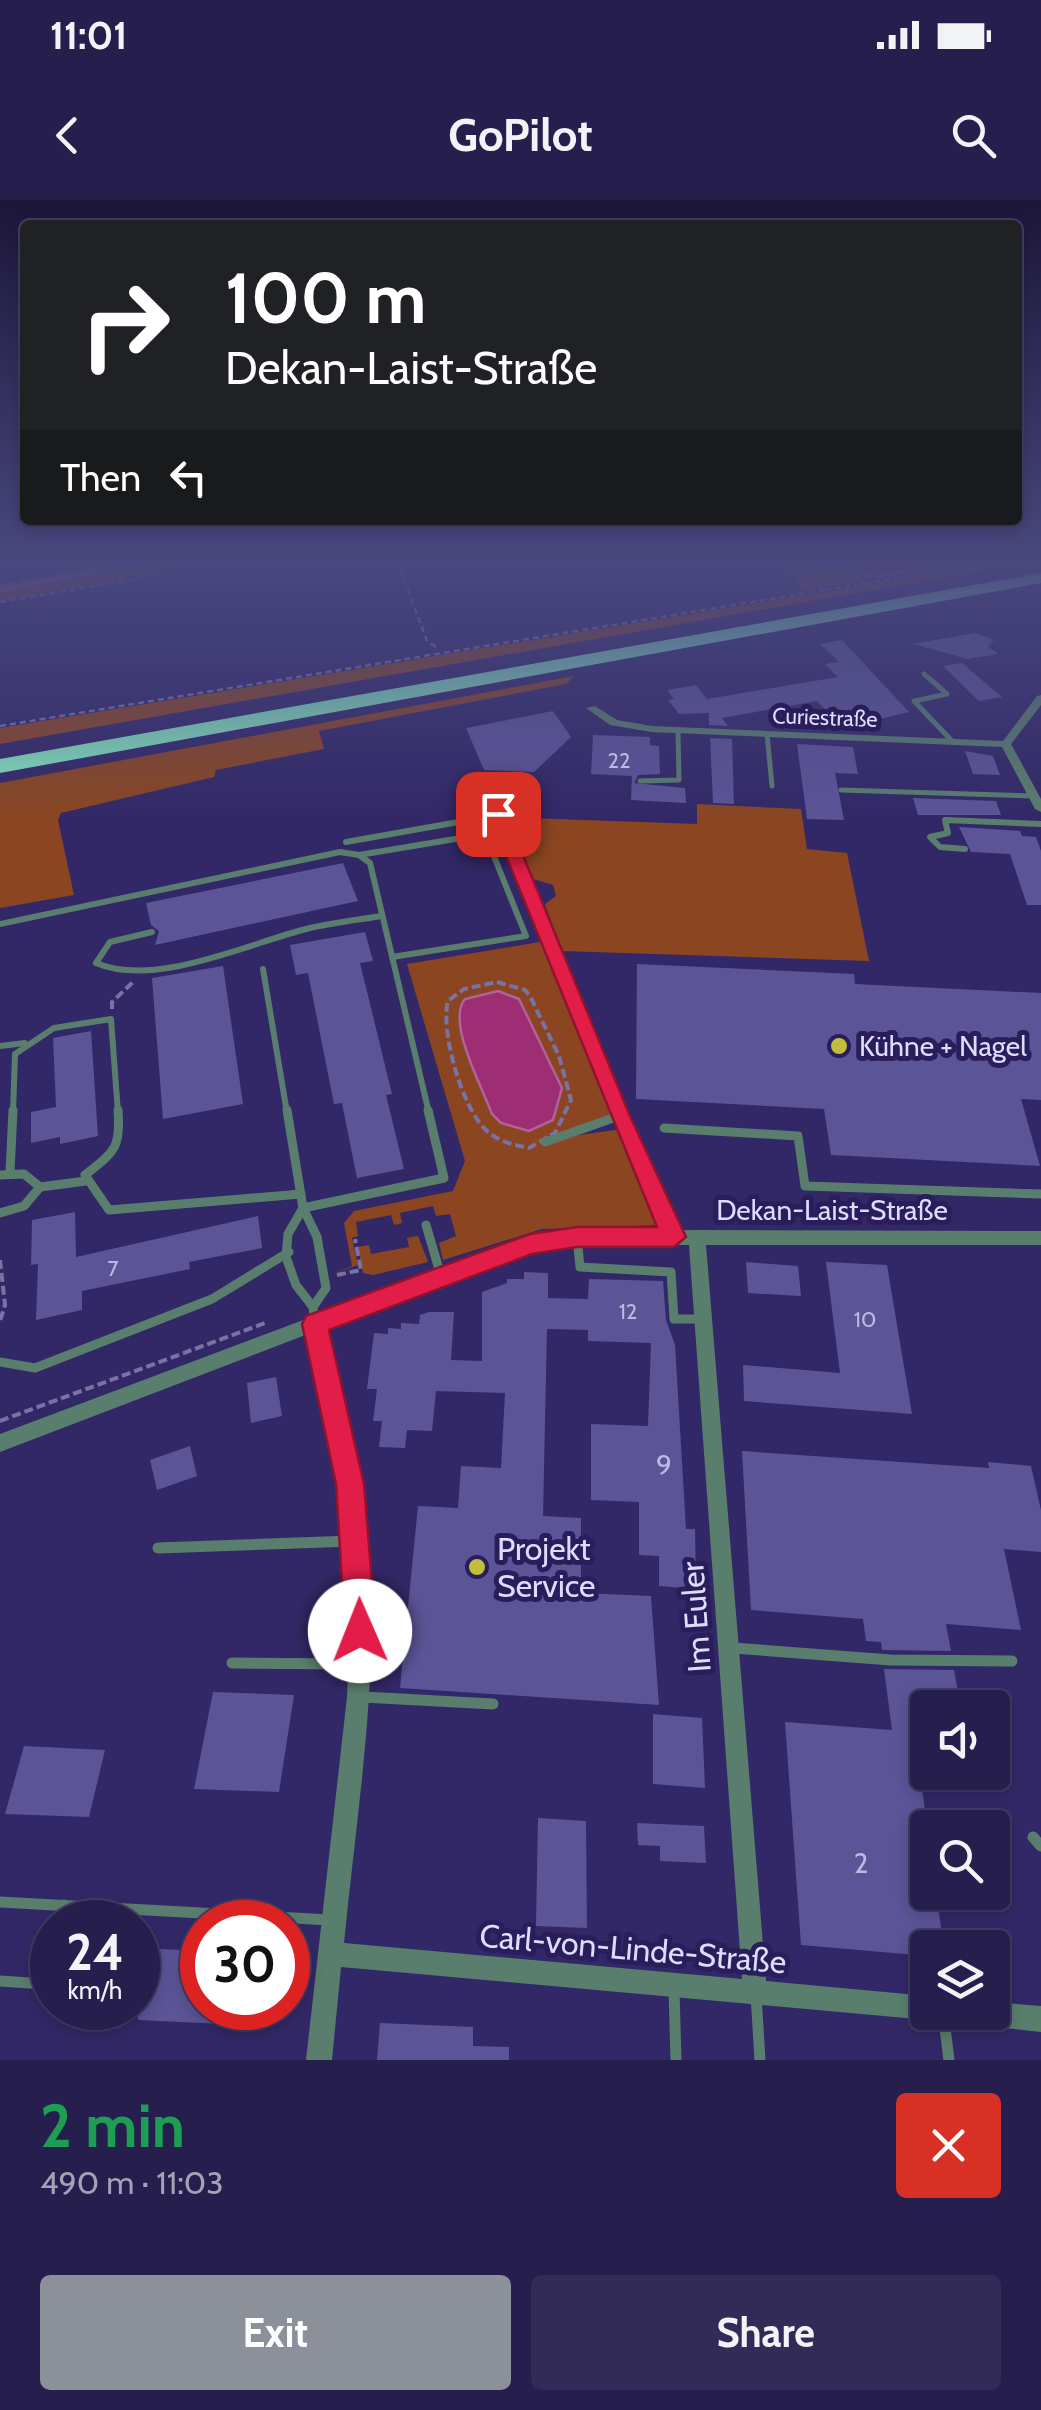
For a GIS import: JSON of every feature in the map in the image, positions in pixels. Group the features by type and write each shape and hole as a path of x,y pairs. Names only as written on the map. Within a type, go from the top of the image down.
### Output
{"highway":[{"path":"0,753 589,648"},
{"path":"0,766 655,648"}],"street":[{"path":"1041,698 1006,744 1041,808"},
{"name":"Curiestraße","path":"591,708 614,723 678,730 1006,744"},
{"name":"Dekan-Laist-Straße","path":"0,1444 314,1316 530,1244 577,1237 1041,1238"},
{"name":"Im Euler","path":"697,1237 756,1992"},
{"path":"314,1316 338,1416 358,1541 360,1664 320,2060"},
{"name":"Carl-von-Linde-Straße","path":"332,1954 910,2006"},
{"path":"1010,2017 1041,2020"}],"lane":[{"path":"924,674 948,694 914,701 954,742"},
{"path":"640,782 679,780 678,730"},
{"path":"767,734 772,786"},
{"path":"841,790 1034,796"},
{"path":"346,842 498,814 619,1116 674,1237"},
{"path":"965,849 940,847 930,837 948,833 945,820 1041,824"},
{"path":"0,924 340,852 359,855 485,834 526,936 392,957"},
{"path":"303,1208 444,1178 370,863 359,855"},
{"path":"152,932 113,940 102,947 96,963 118,972 161,966 219,955 307,929 382,916"},
{"path":"263,970 300,1194 317,1237 326,1288 314,1316 296,1293 287,1239 303,1208"},
{"path":"0,1046 26,1044 66,1024 111,1019 120,1138 112,1153 86,1174 86,1180 109,1210 122,1213 168,1206 234,1205 300,1194"},
{"path":"26,1044 13,1062 5,1174 34,1178 40,1186"},
{"path":"545,1142 619,1116"},
{"path":"664,1128 798,1136 804,1186 1041,1194"},
{"path":"40,1186 86,1180"},
{"path":"0,1213 20,1210 36,1197 40,1186"},
{"path":"426,1225 442,1276"},
{"path":"577,1237 580,1266 671,1272 674,1318 704,1320"},
{"path":"0,1362 35,1368 212,1299 289,1252"},
{"path":"158,1548 358,1541"},
{"path":"729,1648 891,1660 1012,1662"},
{"path":"232,1663 360,1664"},
{"path":"358,1697 493,1704"},
{"path":"0,1902 30,1903"},
{"path":"160,1910 336,1920"},
{"path":"0,1981 30,1983"},
{"path":"674,1985 676,2060"},
{"path":"756,1992 760,2060"},
{"path":"945,2030 949,2060"}],"path":[{"path":"438,648 441,650"},
{"path":"0,726 455,648"},
{"path":"111,1019 112,1002 138,977"},
{"path":"497,982 530,996 559,1056 571,1100 562,1122 545,1142 529,1148 510,1145 482,1126 471,1109 444,1022 446,1005 460,991 497,982"},
{"path":"324,1278 360,1270 355,1239"},
{"path":"0,1260 5,1305 0,1321"},
{"path":"0,1421 266,1322"}],"shaded area":[{"path":"486,648 546,648 0,744 0,728"},
{"path":"574,676 566,684 319,731 324,749 216,770 214,777 61,813 58,820 74,895 0,908 0,783"},
{"path":"697,804 801,809 807,849 847,853 869,961 562,951 545,904 556,896 553,885 533,879 505,815 519,812 528,818 697,824"},
{"path":"546,941 613,1105 612,1115 572,1136 615,1130 627,1137 659,1225 542,1229 443,1260 439,1243 456,1236 450,1214 436,1216 433,1206 400,1213 402,1223 394,1225 391,1215 356,1222 358,1236 352,1238 358,1265 332,1274 352,1266 344,1223 354,1211 453,1191 465,1161 407,964"},
{"path":"498,991 519,999 562,1088 553,1120 529,1131 501,1123 492,1114 463,1038 460,1009 465,999"},
{"path":"418,1236 428,1262 373,1275 363,1273 358,1247 369,1245 371,1254 409,1247 407,1238"}],"building":[{"path":"824,648 849,648 909,712 843,728 817,701 722,718 728,726 709,725 709,713 679,714 668,700 674,699 667,690 696,685 707,699 838,677 825,664 839,662"},
{"path":"927,648 990,648 998,654 968,659"},
{"path":"962,663 1002,697 979,701 943,666"},
{"path":"553,711 571,737 534,772 484,770 466,728"},
{"path":"593,735 650,737 650,745 659,746 660,774 638,775 634,783 685,788 686,803 631,800 632,776 591,774"},
{"path":"710,738 732,739 734,804 713,803"},
{"path":"797,744 853,747 858,774 835,773 844,820 807,819"},
{"path":"965,751 993,756 1000,775 973,774"},
{"path":"913,798 996,801 1001,815 918,815"},
{"path":"959,827 1020,831 1022,836 1036,837 1041,851 1041,905 1027,905 1010,854 971,852"},
{"path":"343,863 358,901 155,945 159,931 151,925 146,903"},
{"path":"365,932 373,961 360,963 392,1094 386,1095 404,1169 357,1178 342,1103 334,1104 308,973 296,975 290,945"},
{"name":"Kühne + Nagel","path":"637,964 854,974 855,984 1041,993 1041,1100 1021,1099 1040,1166 831,1155 824,1109 636,1099"},
{"path":"223,966 243,1104 163,1119 152,978"},
{"path":"91,1031 98,1136 60,1144 60,1137 31,1143 31,1112 56,1107 53,1038"},
{"path":"75,1212 76,1257 258,1216 262,1248 189,1262 190,1269 82,1291 82,1310 36,1320 38,1264 31,1265 32,1220"},
{"path":"746,1262 798,1266 801,1296 748,1293"},
{"path":"826,1262 887,1265 912,1414 744,1401 743,1365 840,1373"},
{"path":"524,1272 548,1273 548,1298 588,1299 589,1279 663,1281 666,1320 675,1345 686,1529 695,1529 696,1589 659,1586 659,1556 639,1555 639,1502 591,1500 591,1424 648,1426 651,1343 588,1341 588,1330 547,1329 543,1516 581,1518 581,1593 651,1596 659,1705 400,1688 418,1506 458,1508 461,1466 501,1468 505,1393 436,1391 432,1431 407,1430 405,1448 379,1447 382,1421 373,1421 377,1389 367,1389 374,1333 388,1334 388,1328 401,1329 401,1323 419,1324 420,1315 429,1312 454,1312 451,1360 482,1361 482,1292 507,1283 507,1279 524,1279"},
{"path":"276,1377 282,1416 251,1423 247,1383"},
{"path":"190,1446 197,1476 157,1490 150,1460"},
{"path":"742,1451 989,1468 988,1462 1031,1466 1041,1510 1041,1552 1004,1549 1021,1630 946,1624 951,1651 882,1650 881,1642 866,1641 863,1619 751,1610"},
{"path":"884,1669 954,1670 958,1690 910,1690 910,1790 922,1790 925,1810 910,1810 910,1910 939,1910 941,1930 910,1930 910,1954 801,1945 785,1722 892,1730"},
{"path":"213,1692 294,1695 279,1792 194,1789"},
{"path":"653,1714 702,1718 705,1788 653,1784"},
{"path":"24,1746 105,1750 89,1817 5,1814"},
{"path":"538,1818 586,1821 587,1928 536,1926"},
{"path":"637,1823 704,1826 706,1863 660,1861 660,1846 638,1845"},
{"path":"160,1949 180,1950 180,2022 160,2021"},
{"path":"380,2023 473,2027 473,2046 509,2047 509,2060 377,2060"}],"place":[{"name":"Kühne + Nagel","path":"839,1046"},
{"name":"Projekt Service","path":"477,1567"}],"route":[{"path":"360,1631 358,1541 350,1484 315,1324 530,1244 577,1237 674,1237 619,1116 498,814"}]}
